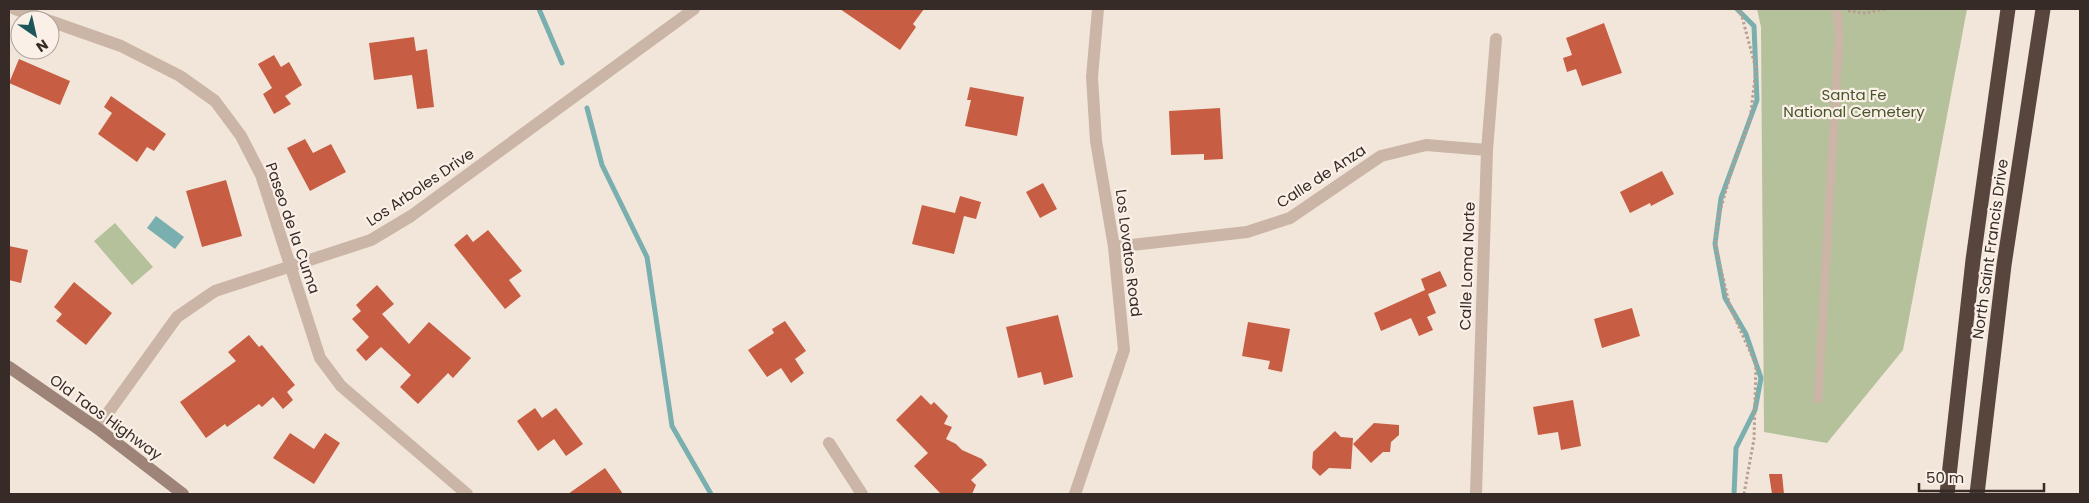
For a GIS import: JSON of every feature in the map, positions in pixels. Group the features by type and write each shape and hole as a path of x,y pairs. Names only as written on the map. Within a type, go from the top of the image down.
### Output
{"highway":[{"name":"North Saint Francis Drive","path":"1947,494 1973,260 2008,9"},
{"name":"North Saint Francis Drive","path":"1977,494 2004,265 2043,9"}],"street":[{"name":"Los Arboles Drive","path":"97,428 177,317 215,291 371,240 411,216 694,9"},
{"name":"Los Lovatos Road","path":"1074,494 1124,350 1114,247 1096,141 1092,77 1098,9"},
{"name":"Paseo de la Cuma","path":"60,25 121,46 180,76 215,101 241,136 261,175 320,358 341,386 466,494"},
{"name":"Calle Loma Norte","path":"1476,494 1487,150 1496,39"},
{"name":"Calle de Anza","path":"1114,247 1247,232 1290,218 1381,156 1426,145 1487,150"},
{"name":"Old Taos Highway","path":"9,367 97,428 184,494"},
{"path":"829,443 862,494"}],"lane":[{"path":"1818,399 1840,37 1837,10"}],"path":[{"path":"1737,9 1741,13 1756,69 1750,120 1733,166 1718,218 1715,244 1730,307 1756,364 1754,439 1744,494"},
{"path":"1837,10 1865,13 1885,9"}],"green space":[{"name":"Santa Fe National Cemetery","path":"1757,9 1967,9 1903,350 1827,443 1764,432 1761,27"},
{"path":"115,223 153,267 132,285 94,241"}],"water":[{"path":"156,216 184,237 175,249 147,228"}],"building":[{"path":"840,9 924,9 913,24 916,27 900,50"},
{"path":"1604,23 1622,73 1582,86 1576,69 1567,72 1563,58 1572,55 1566,38"},
{"path":"414,37 416,51 427,49 434,107 417,109 412,75 374,80 369,43"},
{"path":"274,55 281,67 289,62 302,85 285,96 291,104 274,114 263,94 272,88 258,64"},
{"path":"19,60 70,81 60,105 9,83"},
{"path":"970,87 1024,97 1017,136 965,126 971,100 967,100"},
{"path":"111,96 166,134 154,151 147,147 137,162 98,134 112,113 104,107"},
{"path":"1220,108 1223,159 1204,160 1204,154 1171,155 1169,111"},
{"path":"305,139 313,153 331,144 346,172 310,191 287,148"},
{"path":"1662,171 1674,194 1651,206 1650,203 1630,213 1620,192"},
{"path":"226,180 242,236 202,247 186,191"},
{"path":"1043,183 1057,209 1040,218 1026,192"},
{"path":"960,196 981,202 976,219 964,216 954,254 912,244 922,205 955,213"},
{"path":"488,230 522,271 509,280 521,296 505,309 454,245 467,234 473,242"},
{"path":"9,246 28,250 21,283 9,280"},
{"path":"1440,271 1447,286 1428,294 1436,313 1427,317 1433,330 1419,336 1411,318 1381,331 1374,313 1425,290 1421,279"},
{"path":"74,282 112,313 86,345 56,321 62,314 54,307"},
{"path":"377,285 394,304 382,314 409,344 429,322 471,358 453,378 448,373 418,404 400,387 411,375 381,347 366,361 356,350 369,337 352,319 361,311 356,305"},
{"path":"1632,308 1640,336 1602,348 1594,319"},
{"path":"1058,315 1073,377 1044,385 1041,372 1018,378 1006,327"},
{"path":"785,321 806,351 795,359 804,373 791,383 781,368 767,377 748,350 774,333 772,329"},
{"path":"1248,322 1290,329 1282,372 1268,369 1270,361 1242,356"},
{"path":"249,335 259,347 262,345 295,385 287,392 293,400 283,409 273,397 262,407 259,404 227,427 225,424 206,438 180,402 236,361 228,352"},
{"path":"921,395 931,405 934,402 948,416 944,424 952,427 946,439 956,444 962,450 982,459 987,465 971,480 976,485 972,494 941,494 914,466 928,453 896,420"},
{"path":"1573,400 1581,446 1561,450 1558,432 1538,435 1533,407"},
{"path":"535,408 542,418 556,408 583,444 566,456 554,439 538,451 517,421"},
{"path":"1374,423 1399,425 1399,435 1391,442 1390,452 1383,452 1371,463 1353,444"},
{"path":"1335,431 1341,437 1353,438 1351,469 1329,468 1320,476 1312,468 1313,452"},
{"path":"290,433 314,449 325,433 340,443 314,484 273,458"},
{"path":"605,468 623,494 568,494"},
{"path":"1769,474 1782,474 1784,494 1772,494"}],"waterway":[{"path":"539,9 562,63"},
{"path":"1734,494 1736,448 1755,410 1761,378 1746,334 1725,298 1715,244 1721,198 1757,100 1754,26 1737,9"},
{"path":"587,108 602,165 647,257 672,426 711,494"}]}
